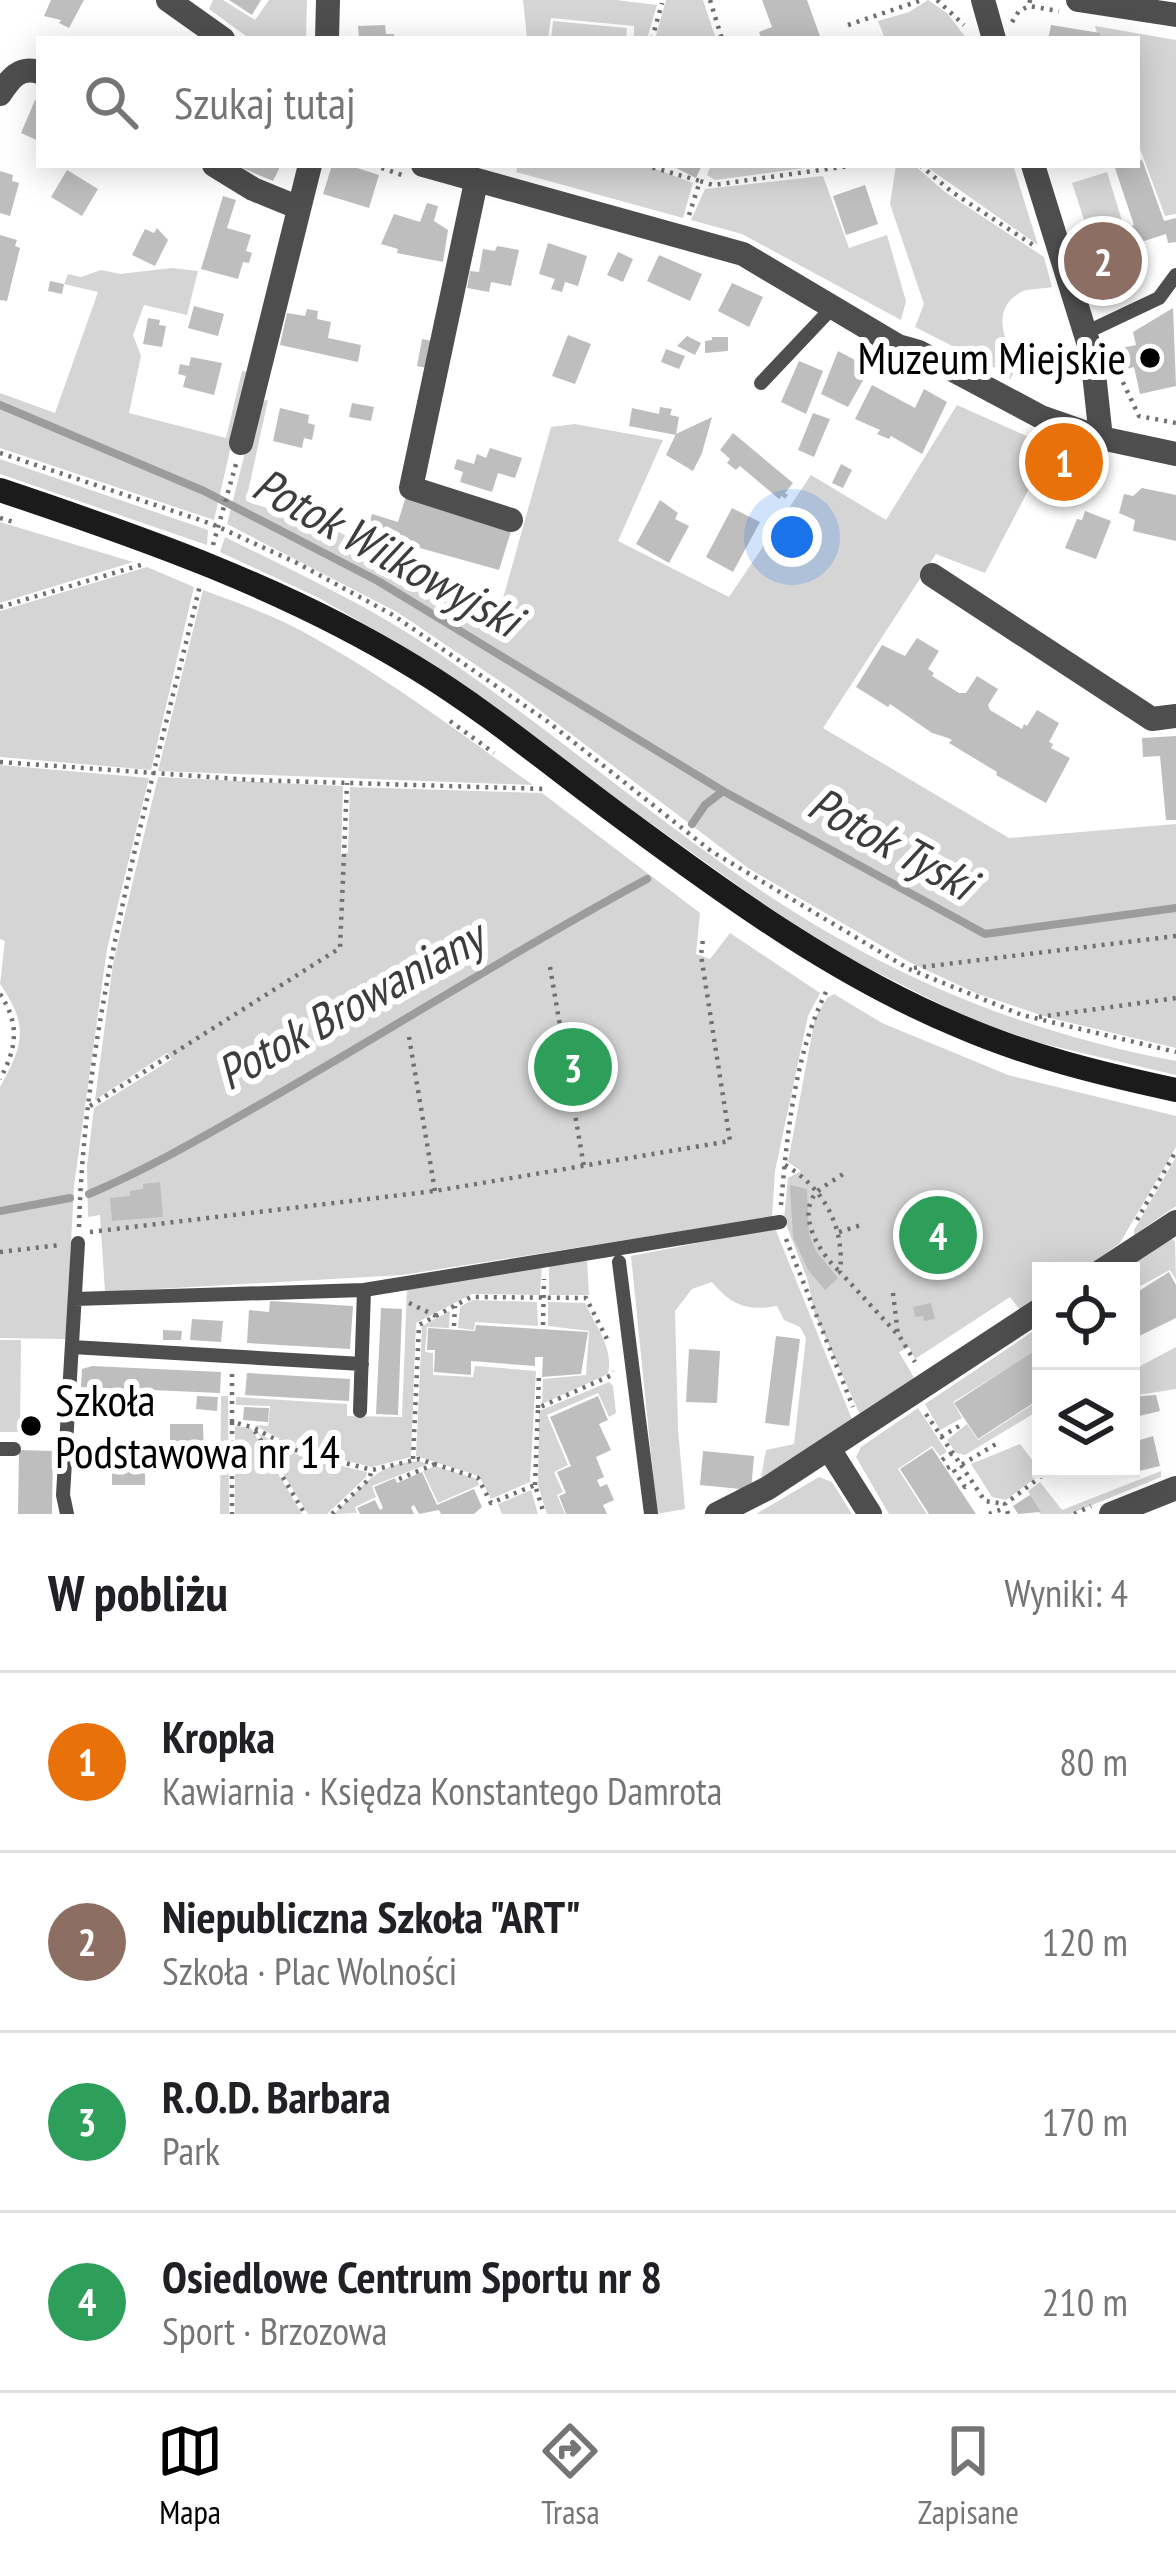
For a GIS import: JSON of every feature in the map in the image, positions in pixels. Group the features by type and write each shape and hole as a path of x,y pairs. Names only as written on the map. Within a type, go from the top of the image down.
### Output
{"street":[{"path":"168,0 219,36"},
{"path":"326,36 328,0"},
{"path":"983,0 1001,36"},
{"path":"1078,0 1176,15"},
{"path":"0,94 17,73 36,72"},
{"path":"219,168 297,207"},
{"path":"242,443 309,168"},
{"path":"432,168 742,254 832,308 1041,417 1101,438 1176,454"},
{"path":"1034,168 1088,344 1101,438"},
{"path":"476,182 411,488 511,520"},
{"path":"0,490 206,563 368,640 443,686 764,919 868,982 998,1042 1176,1090"},
{"path":"932,575 1152,719 1176,716"},
{"path":"1115,1262 1176,1222"},
{"path":"717,1514 924,1393 1032,1315"},
{"path":"829,1449 870,1514"},
{"path":"1111,1514 1176,1488"}],"lane":[{"path":"1088,344 1159,298 1176,275"},
{"path":"761,383 832,308"},
{"path":"75,1299 364,1290 780,1222"},
{"path":"67,1514 64,1495 78,1244"},
{"path":"620,1262 651,1514"},
{"path":"360,1412 364,1290"},
{"path":"72,1347 362,1364"}],"path":[{"path":"710,0 721,36"},
{"path":"848,25 922,0"},
{"path":"937,0 969,30"},
{"path":"653,36 662,3"},
{"path":"1003,36 1019,11 1029,6"},
{"path":"654,168 713,185 835,168"},
{"path":"924,168 1047,254"},
{"path":"683,238 700,182"},
{"path":"1088,344 1107,349 1138,416 1176,423"},
{"path":"220,528 232,483"},
{"path":"0,608 149,562"},
{"path":"200,582 112,952 80,1180 79,1233 435,1191 730,1141 701,955 703,940"},
{"path":"0,762 155,774 544,789"},
{"path":"90,1106 340,948 347,783"},
{"path":"909,969 1176,936"},
{"path":"550,967 584,1167"},
{"path":"828,988 812,1019 785,1165 780,1222 863,1426"},
{"path":"0,994 14,1018 16,1038 0,1079"},
{"path":"1176,998 1033,1018 1176,1052"},
{"path":"409,1037 435,1191"},
{"path":"0,1057 8,1065"},
{"path":"1137,1220 1176,1151"},
{"path":"785,1165 818,1192 838,1232 840,1272"},
{"path":"843,1174 818,1192 810,1206 816,1240 898,1335"},
{"path":"838,1232 861,1225"},
{"path":"0,1252 78,1244"},
{"path":"543,1325 545,1262"},
{"path":"893,1293 898,1335 941,1437 985,1501 1007,1511"},
{"path":"413,1459 419,1325 471,1297 586,1298 614,1351 612,1375 538,1408"},
{"path":"454,1326 455,1306"},
{"path":"232,1357 232,1514"},
{"path":"539,1372 535,1485 544,1514"},
{"path":"232,1422 252,1426 295,1450 372,1470 413,1459 435,1464 478,1478 491,1503 535,1485"},
{"path":"941,1437 964,1423"},
{"path":"252,1426 305,1514"},
{"path":"962,1465 996,1444"},
{"path":"942,1460 952,1454"},
{"path":"399,1480 435,1464"},
{"path":"946,1468 951,1466 965,1487 973,1482"},
{"path":"332,1514 369,1479 372,1470"},
{"path":"989,1514 1007,1511 1040,1478"}],"shaded area":[{"path":"213,0 223,0 255,20 269,0 307,0 306,36 246,36 209,9"},
{"path":"523,0 657,5 648,36 634,36 634,26 551,18 548,36 527,36"},
{"path":"666,0 703,0 715,36 656,36"},
{"path":"928,0 947,13 965,36 884,36 878,21 909,12"},
{"path":"553,21 627,28 626,36 551,36"},
{"path":"1095,26 1176,40 1176,214 1165,216 1140,149 1140,36 1098,36"},
{"path":"517,168 653,168 693,183 683,218 516,172"},
{"path":"710,168 805,168 715,180 707,175"},
{"path":"896,168 917,168 945,192 1044,257 1052,287 1021,292 1005,307 1005,336 1018,363 1010,380 1007,374 915,327 924,304 890,204"},
{"path":"928,168 1014,168 1038,245"},
{"path":"1107,172 1123,224 1089,235 1072,183"},
{"path":"823,176 849,248 887,235 906,301 901,320 742,234 691,220 705,189"},
{"path":"172,268 198,271 187,315 144,305 133,335 141,356 129,413 226,438 242,371 248,372 214,520 0,448 0,393 55,413 98,292 64,284 68,274 81,277 101,270 120,274"},
{"path":"268,400 246,501 339,532 497,620 551,427 575,424 663,440 618,541 729,597 811,475 886,520 957,405 1051,447 985,573 936,554 823,728 1009,838 1176,824 1176,1048 1050,1018 978,994 911,963 748,868 513,690 397,612 227,524 258,401"},
{"path":"0,459 208,530 207,545 0,474"},
{"path":"0,522 133,562 0,603"},
{"path":"225,537 411,635 727,867 833,935 941,990 997,1012 1114,1048 1176,1061 1176,1075 1040,1043 970,1019 818,943 403,646 317,597 220,552"},
{"path":"147,567 194,587 151,770 0,757 0,611"},
{"path":"203,590 322,642 533,785 158,771"},
{"path":"0,765 149,778 107,949 74,1186 66,1339 0,1338 0,1087 20,1035 16,1012 0,984 5,941 0,939"},
{"path":"158,777 343,786 341,856 348,852 350,787 542,793 700,913 696,954 710,959 730,933 820,993 808,1016 775,1171 772,1217 402,1275 105,1292 100,1215 88,1217 87,1166 94,1108 172,1059 167,1053 95,1100 113,964"},
{"path":"834,994 882,1023 1008,1075 1176,1116 1176,1147 1120,1243 1094,1262 1032,1262 1032,1304 1021,1311 1010,1297 915,1359 909,1347 899,1352 916,1381 861,1417 814,1312 808,1281 784,1219 788,1178 801,1171 788,1162 815,1018"},
{"path":"1176,1157 1176,1206 1134,1235 1134,1230"},
{"path":"775,1228 853,1422 760,1483 766,1450 794,1444 806,1338 800,1327 784,1320 777,1306 741,1305 712,1282 692,1289 675,1311 685,1509 657,1514 631,1256"},
{"path":"1170,1238 1175,1241 1176,1280 1170,1270 1140,1286 1140,1262 1135,1262"},
{"path":"587,1260 589,1295 549,1295 549,1265"},
{"path":"542,1265 540,1295 472,1294 416,1323 411,1457 372,1467 301,1450 254,1425 268,1426 270,1406 236,1405 236,1397 347,1404 347,1416 402,1417 407,1288"},
{"path":"472,1300 537,1302 538,1326 475,1322 474,1330 458,1328 460,1307"},
{"path":"548,1302 585,1303 603,1338 609,1365 608,1374 542,1404 543,1379 586,1375 589,1331 548,1326"},
{"path":"450,1311 449,1328 427,1327 425,1352 433,1353 433,1375 473,1377 475,1366 536,1371 530,1482 491,1499 479,1476 416,1456 422,1326"},
{"path":"1032,1332 1032,1354 953,1402 962,1418 940,1430 925,1404"},
{"path":"0,1340 21,1340 20,1432 0,1432"},
{"path":"1176,1347 1176,1389 1140,1395 1140,1366"},
{"path":"609,1382 616,1413 609,1417 598,1393 547,1415 568,1465 554,1472 563,1492 557,1495 565,1514 547,1514 538,1485 539,1411"},
{"path":"221,1396 228,1396 229,1514 220,1514"},
{"path":"1032,1405 1032,1414 965,1455 956,1453 947,1440 967,1424 978,1440"},
{"path":"918,1408 947,1452 940,1456 932,1446 898,1469 927,1514 889,1514 856,1457 861,1447"},
{"path":"235,1426 251,1428 302,1514 235,1514"},
{"path":"258,1433 300,1456 367,1472 366,1477 327,1514 308,1514"},
{"path":"1020,1444 1032,1460 1035,1478 1006,1500 992,1497 971,1464"},
{"path":"419,1461 428,1464 372,1486 376,1497 355,1507 357,1513 334,1514 381,1471"},
{"path":"435,1466 477,1479 479,1485 438,1503 423,1471"},
{"path":"1161,1471 1161,1477 1070,1514 1040,1514 1028,1491 1040,1482 1062,1510"},
{"path":"819,1477 832,1482 852,1514 756,1514"},
{"path":"531,1490 538,1514 502,1514 498,1504"}],"building":[{"path":"51,0 84,0 69,28 61,20 44,16"},
{"path":"229,0 261,0 252,15"},
{"path":"762,0 807,0 820,36 761,36 759,32 772,27"},
{"path":"385,25 386,34 394,36 359,36 358,26"},
{"path":"1051,25 1100,33 1100,36 1049,36"},
{"path":"35,100 36,100 36,140 21,133"},
{"path":"1140,161 1164,221 1176,218 1176,242 1168,243 1166,234 1132,245 1144,280 1104,293 1088,240 1134,225 1115,168 1140,168"},
{"path":"242,168 280,168 273,181"},
{"path":"331,168 357,168 379,175 369,208 323,194"},
{"path":"676,168 701,168 696,178"},
{"path":"67,170 98,189 82,216 51,197"},
{"path":"0,171 19,183 10,216 0,213"},
{"path":"865,185 878,224 846,235 833,196"},
{"path":"223,196 236,200 227,228 251,235 246,251 252,253 249,263 243,262 238,279 201,269"},
{"path":"427,203 438,206 434,221 448,230 443,262 397,253 398,249 381,244 394,214 420,222"},
{"path":"157,228 168,240 155,266 132,255 145,229 154,233"},
{"path":"0,235 17,240 15,246 20,248 7,301 0,300"},
{"path":"548,243 587,256 578,286 565,282 562,292 551,289 555,279 539,274"},
{"path":"497,246 519,250 511,286 491,282 489,292 467,288 470,271 479,272 483,249 495,251"},
{"path":"618,252 633,259 623,282 607,275"},
{"path":"659,255 702,274 690,301 647,281"},
{"path":"50,281 64,284 62,294 48,291"},
{"path":"732,283 763,297 749,327 718,311"},
{"path":"194,306 224,314 218,336 188,328"},
{"name":"Muzeum Miejskie","path":"1173,308 1176,386 1140,394 1134,367 1127,369 1122,348 1136,345 1133,332"},
{"path":"307,309 318,311 317,319 331,322 328,338 361,345 358,362 280,345 287,313 305,316"},
{"path":"148,318 166,326 162,347 143,344"},
{"path":"568,335 591,344 575,384 552,376"},
{"path":"687,336 701,343 695,355 677,346"},
{"path":"728,337 728,351 705,353 705,341"},
{"path":"422,339 437,342 431,369 417,366"},
{"path":"666,349 685,356 679,369 661,362"},
{"path":"838,351 870,368 848,407 821,394"},
{"path":"191,357 222,363 214,395 183,387 186,376 178,374 180,364 189,366"},
{"path":"799,361 823,371 806,414 781,402"},
{"path":"872,385 915,408 924,389 947,402 922,454 855,419"},
{"path":"352,403 374,407 371,421 349,417"},
{"path":"660,407 672,409 670,415 679,417 676,435 629,426 632,408 659,414"},
{"path":"280,408 309,415 308,423 315,425 312,440 304,438 302,448 273,441"},
{"path":"813,413 830,419 814,457 798,450"},
{"path":"712,417 693,471 666,455 676,434"},
{"path":"733,433 793,483 785,499 740,466 736,470 727,463 730,459 720,450"},
{"path":"490,448 522,458 515,478 498,473 492,492 460,482 463,472 454,469 457,459 474,464 477,454 486,458"},
{"path":"1059,451 1088,463 1072,505 1043,493"},
{"path":"841,464 852,470 843,488 832,483"},
{"path":"1142,488 1176,495 1176,541 1133,531 1135,520 1119,513 1124,494 1133,496"},
{"path":"406,496 512,528 499,570 366,533 372,514 398,522"},
{"path":"660,500 678,513 675,519 689,526 669,563 636,544"},
{"path":"732,508 760,522 733,572 706,557"},
{"path":"1085,511 1111,521 1096,559 1065,548"},
{"path":"917,638 939,651 928,669 932,676 959,693 966,693 977,676 998,689 988,705 990,710 1022,729 1037,710 1059,723 1049,742 1070,758 1046,803 996,775 949,743 952,740 856,687 882,645 905,656"},
{"path":"1176,736 1176,820 1166,820 1160,756 1143,757 1142,738"},
{"path":"160,1182 163,1217 112,1221 110,1198 130,1196 130,1191 143,1189 143,1184"},
{"path":"790,1185 807,1189 809,1234 838,1278 825,1290 808,1270 793,1237"},
{"path":"1169,1272 1176,1285 1176,1318 1140,1336 1140,1290"},
{"path":"270,1301 353,1306 350,1349 247,1343 249,1310 269,1312"},
{"path":"931,1303 935,1319 915,1317 913,1307"},
{"path":"381,1308 402,1309 398,1415 376,1414"},
{"path":"192,1319 223,1321 221,1342 190,1340"},
{"path":"476,1325 588,1332 581,1374 542,1377 543,1357 535,1357 535,1366 471,1361 471,1375 434,1372 435,1350 427,1350 428,1328 475,1331"},
{"path":"163,1330 182,1331 181,1340 163,1340"},
{"path":"776,1336 800,1339 789,1426 765,1423"},
{"path":"689,1349 720,1351 717,1403 686,1402"},
{"path":"1032,1353 1032,1404 978,1439 954,1403"},
{"path":"82,1369 221,1372 220,1393 81,1387"},
{"path":"247,1373 350,1379 349,1401 245,1395"},
{"path":"1156,1395 1160,1411 1140,1416 1140,1396"},
{"path":"197,1396 218,1397 217,1411 196,1409"},
{"path":"598,1396 608,1420 599,1424 611,1450 596,1457 604,1477 597,1480 600,1487 607,1484 614,1500 603,1505 607,1514 566,1514 559,1496 566,1493 557,1472 571,1466 550,1417"},
{"path":"244,1407 269,1408 268,1422 243,1420"},
{"path":"170,1424 203,1424 204,1457 187,1456 187,1449 170,1449"},
{"path":"1153,1436 1160,1466 1140,1471 1140,1440"},
{"path":"932,1448 976,1514 929,1514 900,1469"},
{"path":"19,1450 53,1451 52,1514 18,1514"},
{"path":"112,1451 145,1451 145,1485 112,1485"},
{"path":"703,1451 754,1456 751,1490 700,1485"},
{"path":"422,1472 437,1505 474,1489 482,1507 474,1514 441,1514 439,1510 419,1514 414,1505 414,1514 360,1514 357,1508 375,1500 383,1508 374,1487"},
{"path":"1030,1495 1041,1512 1018,1514 1013,1506"}],"waterway":[{"name":"Potok Wilkowyjski","path":"0,405 204,491 378,581 723,791 985,934 1176,908"},
{"path":"692,824 723,791"},
{"name":"Potok Browaniany","path":"89,1194 217,1129 647,879"},
{"name":"Potok Browaniany","path":"0,1211 70,1198"}],"place":[{"name":"Niepubliczna Szkoła \"ART\"","path":"1103,261"},
{"name":"Muzeum Miejskie","path":"1150,358"},
{"name":"Kropka","path":"1064,462"},
{"name":"R.O.D. Barbara","path":"573,1067"},
{"name":"Osiedlowe Centrum Sportu nr 8","path":"938,1235"},
{"name":"Szkoła Podstawowa nr 14","path":"31,1426"}],"water label":[{"name":"Potok Tyski","path":"892,843"}]}
